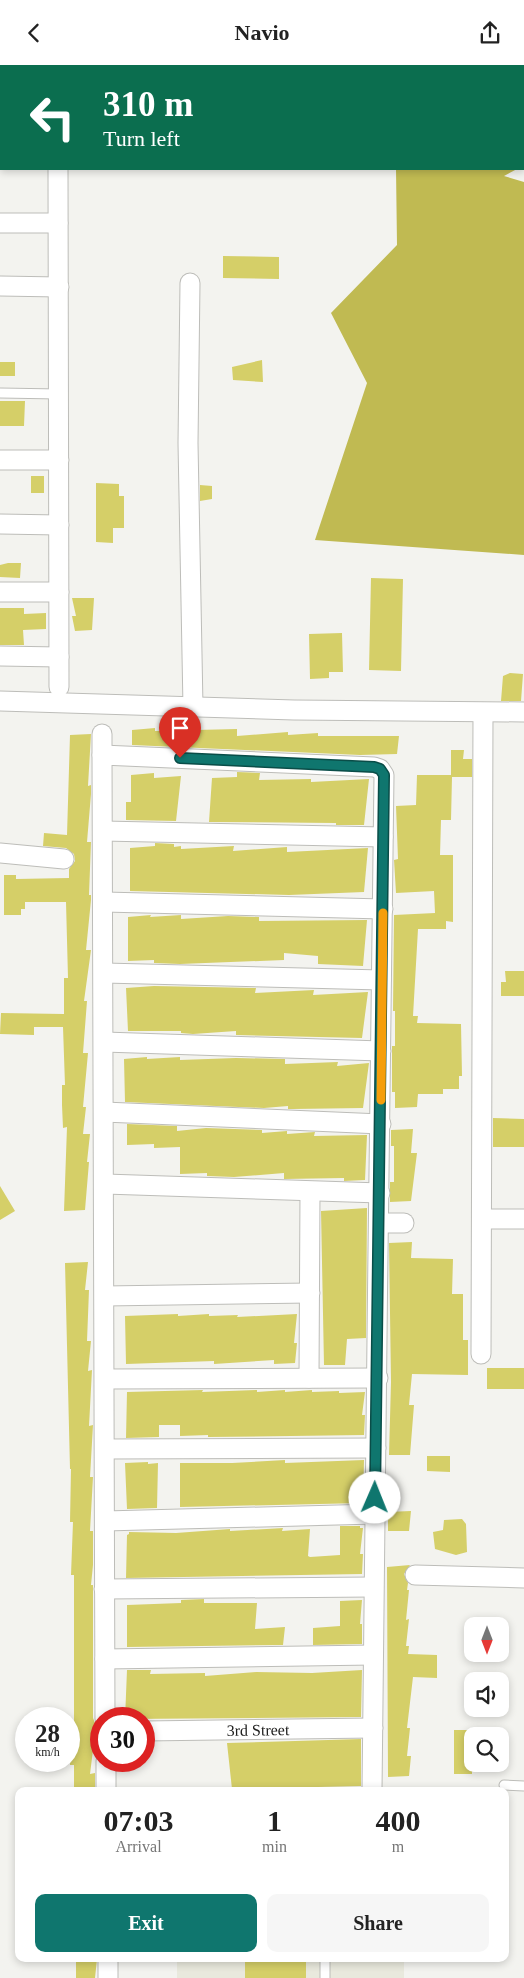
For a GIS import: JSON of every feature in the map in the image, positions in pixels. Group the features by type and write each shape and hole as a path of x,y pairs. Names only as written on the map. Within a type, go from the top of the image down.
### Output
{"street":[{"path":"58,170 60,687"},
{"path":"0,223 58,223"},
{"path":"190,283 188,443 192,707"},
{"path":"0,286 59,287"},
{"path":"0,460 59,460"},
{"path":"0,524 59,525"},
{"path":"0,592 60,593"},
{"path":"0,656 60,657"},
{"path":"0,701 483,713 524,710"},
{"path":"481,1354 483,713"},
{"path":"102,734 106,1707"},
{"path":"102,755 374,767 380,769 384,775 378,1378 372,1655 372,1787"},
{"path":"103,831 384,837"},
{"path":"0,853 64,859"},
{"path":"104,902 383,909"},
{"path":"104,973 381,981"},
{"path":"104,1042 381,1051"},
{"path":"104,1112 381,1124"},
{"path":"104,1184 380,1193"},
{"path":"309,1378 310,1192"},
{"path":"482,1219 524,1219"},
{"path":"380,1223 404,1223"},
{"path":"105,1296 310,1293"},
{"path":"105,1379 378,1378"},
{"path":"104,1449 376,1448"},
{"path":"105,1521 375,1514"},
{"path":"415,1575 524,1578"},
{"path":"104,1589 373,1587"},
{"path":"105,1659 372,1655"},
{"name":"3rd Street","path":"155,1731 372,1728"},
{"path":"106,1772 106,1787"},
{"path":"108,1962 108,1978"}],"lane":[{"path":"0,393 59,394"},
{"path":"504,1785 524,1786"},
{"path":"325,1962 325,1978"}],"shaded area":[{"path":"396,170 515,170 504,176 524,182 524,555 315,540 367,383 331,313 397,245"},
{"path":"177,1962 404,1962 404,1978 177,1978"}],"building":[{"path":"223,256 279,257 279,279 223,278"},
{"path":"262,360 263,382 233,380 232,367"},
{"path":"0,362 15,362 15,376 0,376"},
{"path":"0,401 25,401 24,426 0,426"},
{"path":"31,476 44,476 44,493 31,493"},
{"path":"96,483 119,484 119,496 124,496 124,528 113,528 113,543 96,542"},
{"path":"200,485 212,486 212,499 200,501"},
{"path":"21,563 20,578 0,577 0,565"},
{"path":"371,578 403,579 401,671 369,670"},
{"path":"72,598 94,598 92,630 75,631 72,616 76,616"},
{"path":"0,608 24,608 24,614 46,613 46,629 23,630 24,645 0,645"},
{"path":"342,633 343,672 329,672 329,678 310,679 309,634"},
{"path":"510,673 523,674 521,701 501,701 503,676"},
{"path":"155,728 155,731 237,729 237,736 288,732 288,735 318,733 318,736 399,736 397,754 360,755 132,745 132,730"},
{"path":"91,734 88,786 91,785 91,794 87,842 91,842 89,895 91,895 91,900 86,950 91,950 84,1001 87,1001 83,1053 88,1053 83,1107 86,1107 83,1134 90,1134 87,1162 89,1162 85,1210 64,1211 67,1127 63,1128 62,1085 65,1085 63,1027 34,1027 34,1035 0,1034 1,1013 64,1014 64,978 68,978 66,902 25,902 25,909 21,909 21,915 4,915 4,875 16,875 16,879 69,878 69,869 75,861 74,854 66,848 43,846 44,833 67,835 70,735"},
{"path":"451,750 464,750 463,759 472,759 472,777 452,777 451,820 441,820 440,855 453,855 453,922 446,921 446,929 418,929 413,1016 418,1016 417,1023 461,1024 462,1076 459,1076 459,1089 443,1089 443,1094 418,1094 417,1107 395,1108 395,1092 392,1092 392,1046 395,1046 395,1011 393,1011 394,915 435,913 434,891 396,893 394,860 398,859 396,806 416,805 417,775 451,775"},
{"path":"237,772 260,773 259,780 311,779 311,782 369,779 364,825 209,822 212,778 237,777"},
{"path":"154,773 154,778 181,776 176,821 126,820 126,802 131,802 131,775"},
{"path":"155,843 174,844 174,847 181,846 181,849 234,846 233,851 287,847 287,852 368,848 364,892 289,895 130,891 130,848 155,846"},
{"path":"151,915 150,917 181,915 181,919 228,916 259,917 259,921 367,920 363,966 318,964 318,956 284,953 284,960 180,964 154,963 154,960 128,961 128,917"},
{"path":"505,971 524,971 524,996 501,996 501,982 506,982"},
{"path":"154,986 256,988 255,993 314,990 313,995 368,992 362,1038 236,1035 236,1031 193,1034 181,1033 181,1031 128,1031 126,988"},
{"path":"147,1057 147,1059 180,1057 180,1060 285,1059 285,1064 338,1062 337,1066 369,1063 363,1108 288,1109 288,1106 264,1108 125,1102 124,1059"},
{"path":"493,1118 524,1119 524,1147 493,1147"},
{"path":"127,1124 177,1126 177,1131 206,1128 262,1130 262,1133 287,1131 287,1134 315,1132 314,1136 367,1135 365,1180 344,1181 344,1178 284,1179 284,1173 234,1177 207,1176 207,1173 180,1174 180,1147 154,1148 154,1144 127,1145"},
{"path":"413,1129 411,1153 417,1153 411,1201 390,1202 390,1182 394,1182 394,1146 391,1146 391,1130"},
{"path":"0,1186 15,1211 0,1220"},
{"path":"367,1208 366,1338 347,1339 345,1365 324,1365 321,1211"},
{"path":"412,1242 411,1258 453,1259 452,1294 463,1294 463,1340 468,1340 468,1375 412,1374 409,1405 414,1405 410,1455 389,1455 391,1382 389,1243"},
{"path":"88,1262 85,1290 89,1290 87,1341 91,1341 88,1371 92,1370 89,1426 93,1425 90,1477 93,1477 90,1531 93,1531 91,1585 93,1585 93,1707 90,1707 90,1774 95,1773 95,1787 74,1787 74,1772 80,1772 80,1707 74,1707 74,1575 71,1575 73,1522 70,1522 65,1263"},
{"path":"178,1314 178,1316 238,1315 237,1317 297,1314 294,1343 297,1343 295,1363 274,1364 274,1360 214,1364 214,1361 126,1364 125,1316"},
{"path":"487,1368 524,1368 524,1389 487,1389"},
{"path":"203,1390 202,1392 285,1390 285,1392 312,1390 312,1392 365,1392 362,1415 365,1415 364,1435 180,1436 180,1425 159,1425 159,1437 126,1438 127,1392"},
{"path":"427,1456 450,1456 450,1472 427,1471"},
{"path":"285,1460 285,1463 364,1460 363,1503 180,1507 180,1463"},
{"path":"148,1462 148,1464 158,1463 157,1508 127,1509 125,1463"},
{"path":"411,1511 409,1531 388,1531 388,1512"},
{"path":"462,1519 466,1524 467,1552 456,1555 435,1549 433,1532 443,1530 444,1520"},
{"path":"340,1526 360,1526 360,1528 363,1528 360,1554 363,1554 362,1574 126,1578 127,1535 129,1532 176,1533 230,1529 230,1531 283,1528 282,1531 310,1529 308,1556 310,1557 340,1555"},
{"path":"410,1565 404,1574 408,1583 407,1590 409,1590 406,1620 409,1619 406,1646 409,1646 408,1654 437,1655 437,1678 413,1677 407,1728 410,1728 407,1756 411,1756 409,1776 388,1777 387,1567"},
{"path":"204,1599 204,1603 257,1603 255,1629 285,1627 283,1645 127,1647 127,1605 181,1603 181,1600"},
{"path":"362,1600 360,1624 362,1624 362,1644 313,1645 313,1628 340,1626 340,1601"},
{"path":"127,1670 151,1670 150,1674 205,1673 205,1676 256,1672 312,1673 362,1670 361,1717 155,1719 155,1707 125,1707"},
{"path":"454,1730 464,1730 464,1772 472,1772 472,1774 454,1774"},
{"path":"361,1739 361,1786 232,1787 227,1743"},
{"path":"76,1962 97,1962 95,1978 76,1978"},
{"path":"245,1962 306,1962 306,1978 245,1978"}],"slow traffic":[{"path":"381,1100 383,913"}],"route":[{"path":"180,758 374,767 380,769 384,775 380,1223 375,1498"}]}
